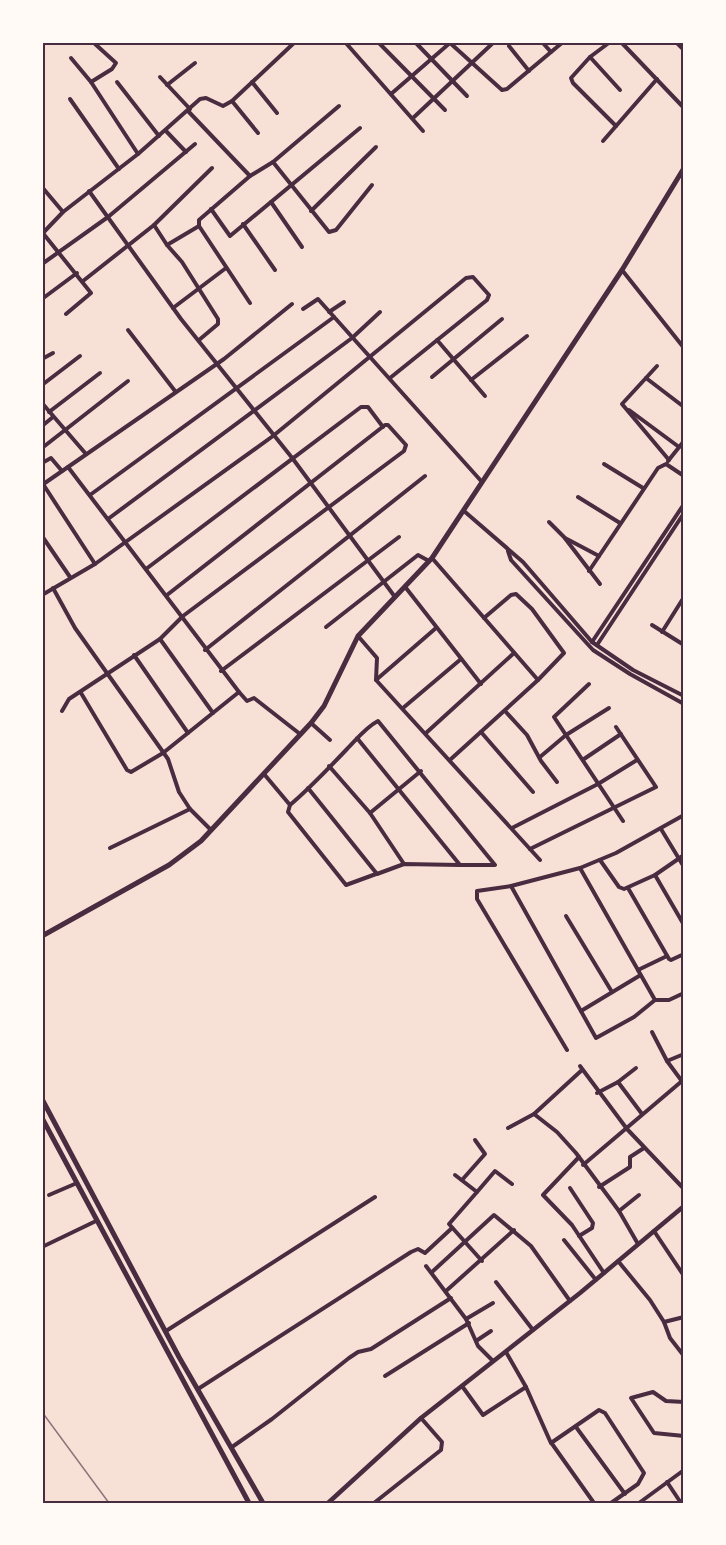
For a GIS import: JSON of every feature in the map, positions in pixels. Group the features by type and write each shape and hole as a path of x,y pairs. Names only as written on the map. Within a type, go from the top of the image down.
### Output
{"main road":[{"path":"42,936 169,865 212,831 311,723 324,706 358,636 406,588 431,559 622,270 684,168"},
{"path":"42,1100 134,1270 235,1446 263,1503"},
{"path":"42,1118 249,1503"},
{"path":"87,1202 94,1198"},
{"path":"126,1276 134,1270"}],"street":[{"path":"66,314 90,296 77,273 42,233 63,212 138,154 203,98 223,106 232,101 295,42"},
{"path":"345,42 423,131"},
{"path":"378,42 445,110"},
{"path":"415,42 467,96"},
{"path":"391,93 450,42 502,90 563,42"},
{"path":"413,118 494,42"},
{"path":"542,42 551,52"},
{"path":"610,42 590,57 573,75 573,83 616,126"},
{"path":"621,42 684,108"},
{"path":"676,42 684,50"},
{"path":"91,82 112,69 116,63 94,43"},
{"path":"509,46 529,71"},
{"path":"590,57 620,90"},
{"path":"71,58 91,82 138,154"},
{"path":"168,85 195,63"},
{"path":"160,78 250,176"},
{"path":"603,141 657,79"},
{"path":"117,82 159,136"},
{"path":"252,82 277,113"},
{"path":"70,99 118,169"},
{"path":"232,101 258,133"},
{"path":"250,303 198,226 198,220 250,176 273,162 339,106"},
{"path":"211,209 230,236 360,128"},
{"path":"165,130 186,152"},
{"path":"42,264 108,216 195,144"},
{"path":"311,212 376,147"},
{"path":"273,162 327,232 332,232 372,185"},
{"path":"83,281 154,225 213,168"},
{"path":"42,187 63,212"},
{"path":"89,191 182,320 293,459 396,598"},
{"path":"271,202 302,247"},
{"path":"154,225 198,287 218,320 199,340"},
{"path":"243,225 275,270"},
{"path":"167,245 198,226"},
{"path":"173,308 226,268"},
{"path":"622,270 684,348"},
{"path":"42,299 77,273"},
{"path":"42,595 94,564 273,436 466,278 473,278 486,290 489,297 483,303 390,378"},
{"path":"303,309 317,299 483,482"},
{"path":"329,312 344,302"},
{"path":"94,564 42,484 217,364 292,304"},
{"path":"108,519 255,412 352,338 380,312"},
{"path":"90,495 334,317"},
{"path":"432,377 502,319"},
{"path":"128,330 175,391"},
{"path":"471,380 527,336"},
{"path":"678,338 684,341"},
{"path":"437,340 485,396"},
{"path":"42,359 53,353"},
{"path":"42,385 81,356"},
{"path":"622,404 657,366"},
{"path":"49,412 100,373"},
{"path":"646,378 684,407"},
{"path":"42,448 128,381"},
{"path":"42,403 86,454"},
{"path":"622,404 679,447"},
{"path":"622,404 668,462 684,476"},
{"path":"62,711 69,699 160,639 183,616 407,448 368,407 364,406 146,569"},
{"path":"42,426 53,417"},
{"path":"167,595 384,426"},
{"path":"589,571 643,488 658,468 668,462 684,441"},
{"path":"42,463 51,458 62,471"},
{"path":"604,464 643,488"},
{"path":"68,467 183,616 205,650 239,693 247,701 254,698 300,734"},
{"path":"205,650 425,476"},
{"path":"578,497 621,523"},
{"path":"592,642 684,504"},
{"path":"464,511 523,562 592,642 633,670 675,689 684,696"},
{"path":"597,645 684,513"},
{"path":"549,522 564,537 600,584"},
{"path":"42,536 70,577"},
{"path":"221,671 399,537"},
{"path":"564,537 599,556"},
{"path":"508,550 511,560 593,650 684,704"},
{"path":"326,627 418,555 431,559 538,680"},
{"path":"53,588 75,628 163,753 174,773 179,792 190,809 212,831"},
{"path":"406,588 481,684"},
{"path":"451,759 564,655 564,651 519,595 511,595 484,618"},
{"path":"662,632 684,597"},
{"path":"556,612 562,608"},
{"path":"652,625 684,645"},
{"path":"376,680 436,628"},
{"path":"358,636 377,658 376,680 451,759 540,860"},
{"path":"160,639 213,713"},
{"path":"426,733 514,653"},
{"path":"134,655 188,733"},
{"path":"403,708 461,659"},
{"path":"589,684 554,715 623,821"},
{"path":"672,695 675,689"},
{"path":"81,693 129,772 163,753 239,693"},
{"path":"540,757 566,735 609,708"},
{"path":"505,711 527,735 557,782"},
{"path":"376,721 379,721 496,863 493,867 404,864 346,885 288,812 290,806 357,738 376,721"},
{"path":"311,723 330,740"},
{"path":"530,849 616,809 656,787 616,727"},
{"path":"481,732 533,792"},
{"path":"584,759 621,734"},
{"path":"357,738 460,865"},
{"path":"512,828 598,784 638,760"},
{"path":"329,766 370,813 404,864"},
{"path":"370,813 421,771"},
{"path":"264,774 290,806"},
{"path":"308,788 377,874"},
{"path":"110,848 190,809"},
{"path":"567,1050 477,899 479,889 511,886 580,868 661,829 684,815"},
{"path":"661,829 684,867"},
{"path":"600,860 620,888 628,888 655,875 684,855"},
{"path":"580,868 655,1000"},
{"path":"655,875 684,925"},
{"path":"511,886 593,1035 598,1038 634,1017 655,1000 669,1000 684,993"},
{"path":"628,888 667,956 671,960 684,954"},
{"path":"566,916 612,992"},
{"path":"638,970 667,956"},
{"path":"581,1011 640,976"},
{"path":"583,1165 683,1082 667,1061 652,1032"},
{"path":"667,1061 684,1054"},
{"path":"508,1128 534,1114 581,1068 597,1093 627,1129 684,1189"},
{"path":"597,1093 618,1082 636,1068"},
{"path":"618,1082 642,1114"},
{"path":"534,1114 557,1132 579,1157 619,1211 638,1244"},
{"path":"462,1180 485,1154 475,1140"},
{"path":"599,1187 630,1167 630,1157 644,1148"},
{"path":"579,1157 543,1195 579,1236 604,1273"},
{"path":"482,1261 452,1228 449,1221 495,1172 512,1184"},
{"path":"455,1175 477,1192"},
{"path":"49,1195 76,1183"},
{"path":"570,1188 593,1223 592,1227 579,1236"},
{"path":"619,1211 639,1196"},
{"path":"169,1329 375,1197"},
{"path":"328,1503 421,1418 533,1331 684,1206"},
{"path":"432,1272 492,1215 514,1230 531,1246 570,1301"},
{"path":"42,1247 96,1221"},
{"path":"202,1387 418,1249 425,1253 452,1228"},
{"path":"446,1291 514,1230"},
{"path":"653,1230 684,1276"},
{"path":"564,1240 596,1280"},
{"path":"618,1261 664,1322 666,1332 684,1356"},
{"path":"426,1266 452,1298 468,1321 476,1341 494,1362"},
{"path":"496,1282 533,1331"},
{"path":"235,1446 356,1353 371,1349 452,1298"},
{"path":"385,1376 493,1303"},
{"path":"664,1322 684,1317"},
{"path":"476,1341 491,1331"},
{"path":"506,1352 526,1387 551,1443 594,1503"},
{"path":"461,1385 483,1415 526,1387"},
{"path":"684,1402 666,1401 653,1392 631,1398 654,1433 684,1436"},
{"path":"551,1443 599,1410 605,1413 644,1470 639,1482 611,1503"},
{"path":"374,1503 441,1450 442,1442 421,1418"},
{"path":"576,1426 625,1494"},
{"path":"639,1503 684,1470"},
{"path":"667,1482 681,1503"}],"railway":[{"path":"42,1412 109,1503"}]}
